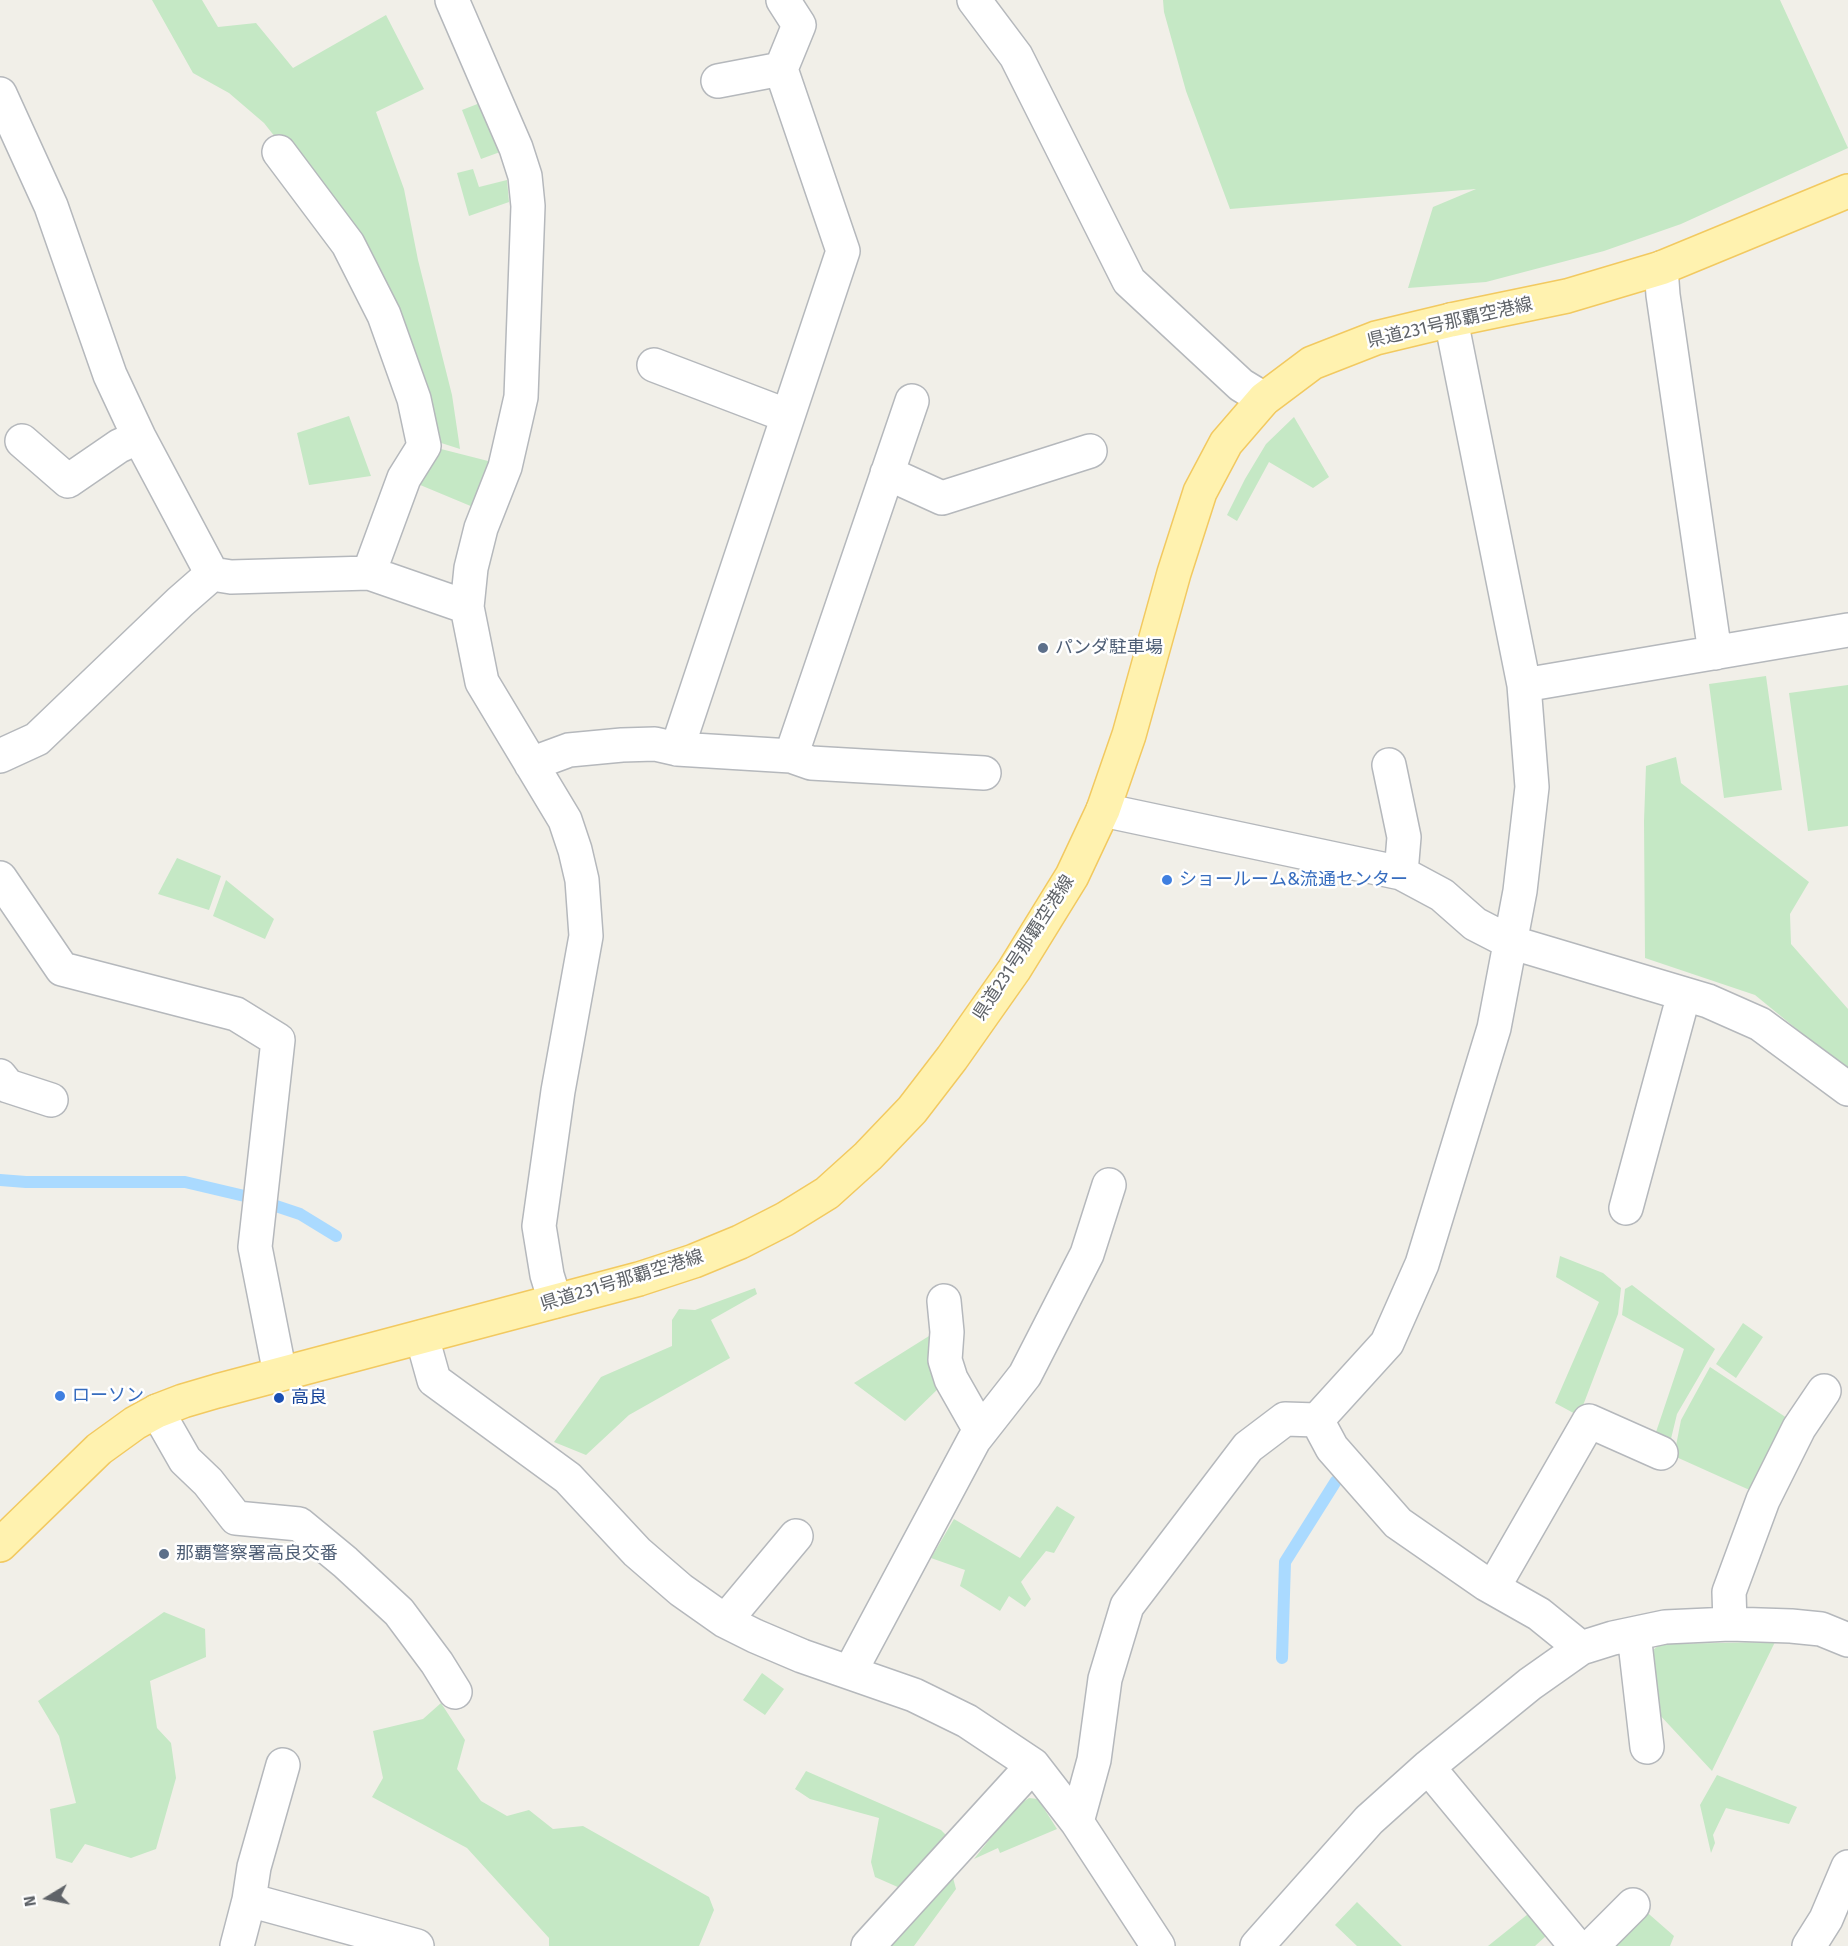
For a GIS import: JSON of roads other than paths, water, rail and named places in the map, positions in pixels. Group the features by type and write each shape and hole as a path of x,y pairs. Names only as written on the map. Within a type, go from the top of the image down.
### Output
{"main road":[{"name":"県道231号那覇空港線","path":"4,1532 99,1449 135,1423 157,1411 183,1401 280,1374 639,1279 694,1262 740,1242 827,1193 868,1156 912,1110 952,1058 1014,969 1072,876 1103,810 1129,735 1177,563 1200,492 1226,443 1264,399 1312,363 1376,338 1567,296 1661,268 1848,191"}],"street":[{"path":"452,0 516,148 525,176 528,206 521,397 505,467 481,528 471,568 466,607 482,682 565,820 582,880 586,936 558,1091 539,1226 547,1275 555,1301"},
{"path":"677,749 843,251 781,69 799,25 783,0"},
{"path":"974,0 1016,56 1129,281 1240,386 1264,399"},
{"path":"718,81 781,69"},
{"path":"0,94 51,206 110,375 139,437 212,574"},
{"path":"279,152 348,244 384,315 414,399 424,446 404,478 369,573"},
{"path":"1661,268 1664,306 1715,653"},
{"path":"1077,1821 1095,1760 1106,1679 1127,1606 1248,1447 1285,1419 1317,1420 1387,1343 1422,1264 1494,1028 1520,891 1532,787 1524,685 1451,320"},
{"path":"654,365 788,416"},
{"path":"791,756 912,401"},
{"path":"22,441 68,481 119,446 139,437"},
{"path":"887,473 942,498 1090,451"},
{"path":"212,574 231,577 369,573 466,607"},
{"path":"0,756 37,739 212,574"},
{"path":"1524,685 1848,630"},
{"path":"531,764 569,750 656,744 677,749 791,756 811,763 984,773"},
{"path":"1389,765 1404,837 1401,873"},
{"path":"1103,810 1401,873 1442,895 1474,924 1510,942 1708,1001 1760,1024 1848,1089"},
{"path":"0,878 62,969 236,1014 278,1040 255,1247 280,1374"},
{"path":"1626,1208 1684,994"},
{"path":"0,1076 8,1086 51,1100"},
{"path":"849,1672 980,1430 1025,1375 1087,1254 1109,1185"},
{"path":"944,1301 947,1332 945,1360 951,1380 980,1430"},
{"path":"422,1337 434,1380 568,1478 637,1551 681,1590 725,1621 802,1656 914,1695 967,1721 1033,1765 1077,1821 1158,1946"},
{"path":"1730,1624 1729,1592 1763,1500 1799,1428 1824,1390"},
{"path":"157,1411 185,1460 208,1482 236,1518 298,1524 345,1562 399,1612 438,1663 455,1692"},
{"path":"1317,1420 1332,1448 1398,1523 1493,1588 1539,1614 1581,1647"},
{"path":"1493,1588 1589,1421 1661,1452"},
{"path":"725,1621 796,1536"},
{"path":"1257,1946 1369,1820 1428,1767 1530,1684 1581,1647 1665,1627 1730,1624 1821,1629 1848,1640"},
{"path":"1634,1634 1647,1747"},
{"path":"237,1946 249,1900 254,1867 283,1765"},
{"path":"868,1946 1033,1765"},
{"path":"1428,1767 1572,1943 1633,1905"},
{"path":"1809,1946 1837,1923 1848,1867"},
{"path":"249,1900 417,1946"}],"waterway":[{"path":"0,1180 185,1182 253,1198"},
{"path":"273,1205 300,1214 336,1236"},
{"path":"1282,1658 1285,1562 1336,1481"}],"place":[{"name":"パンダ駐車場","path":"1043,648"},
{"name":"ショールーム&流通センター","path":"1167,880"},
{"name":"ローソン","path":"60,1396"},
{"name":"高良","path":"279,1398"},
{"name":"那覇警察署高良交番","path":"164,1554"}]}
